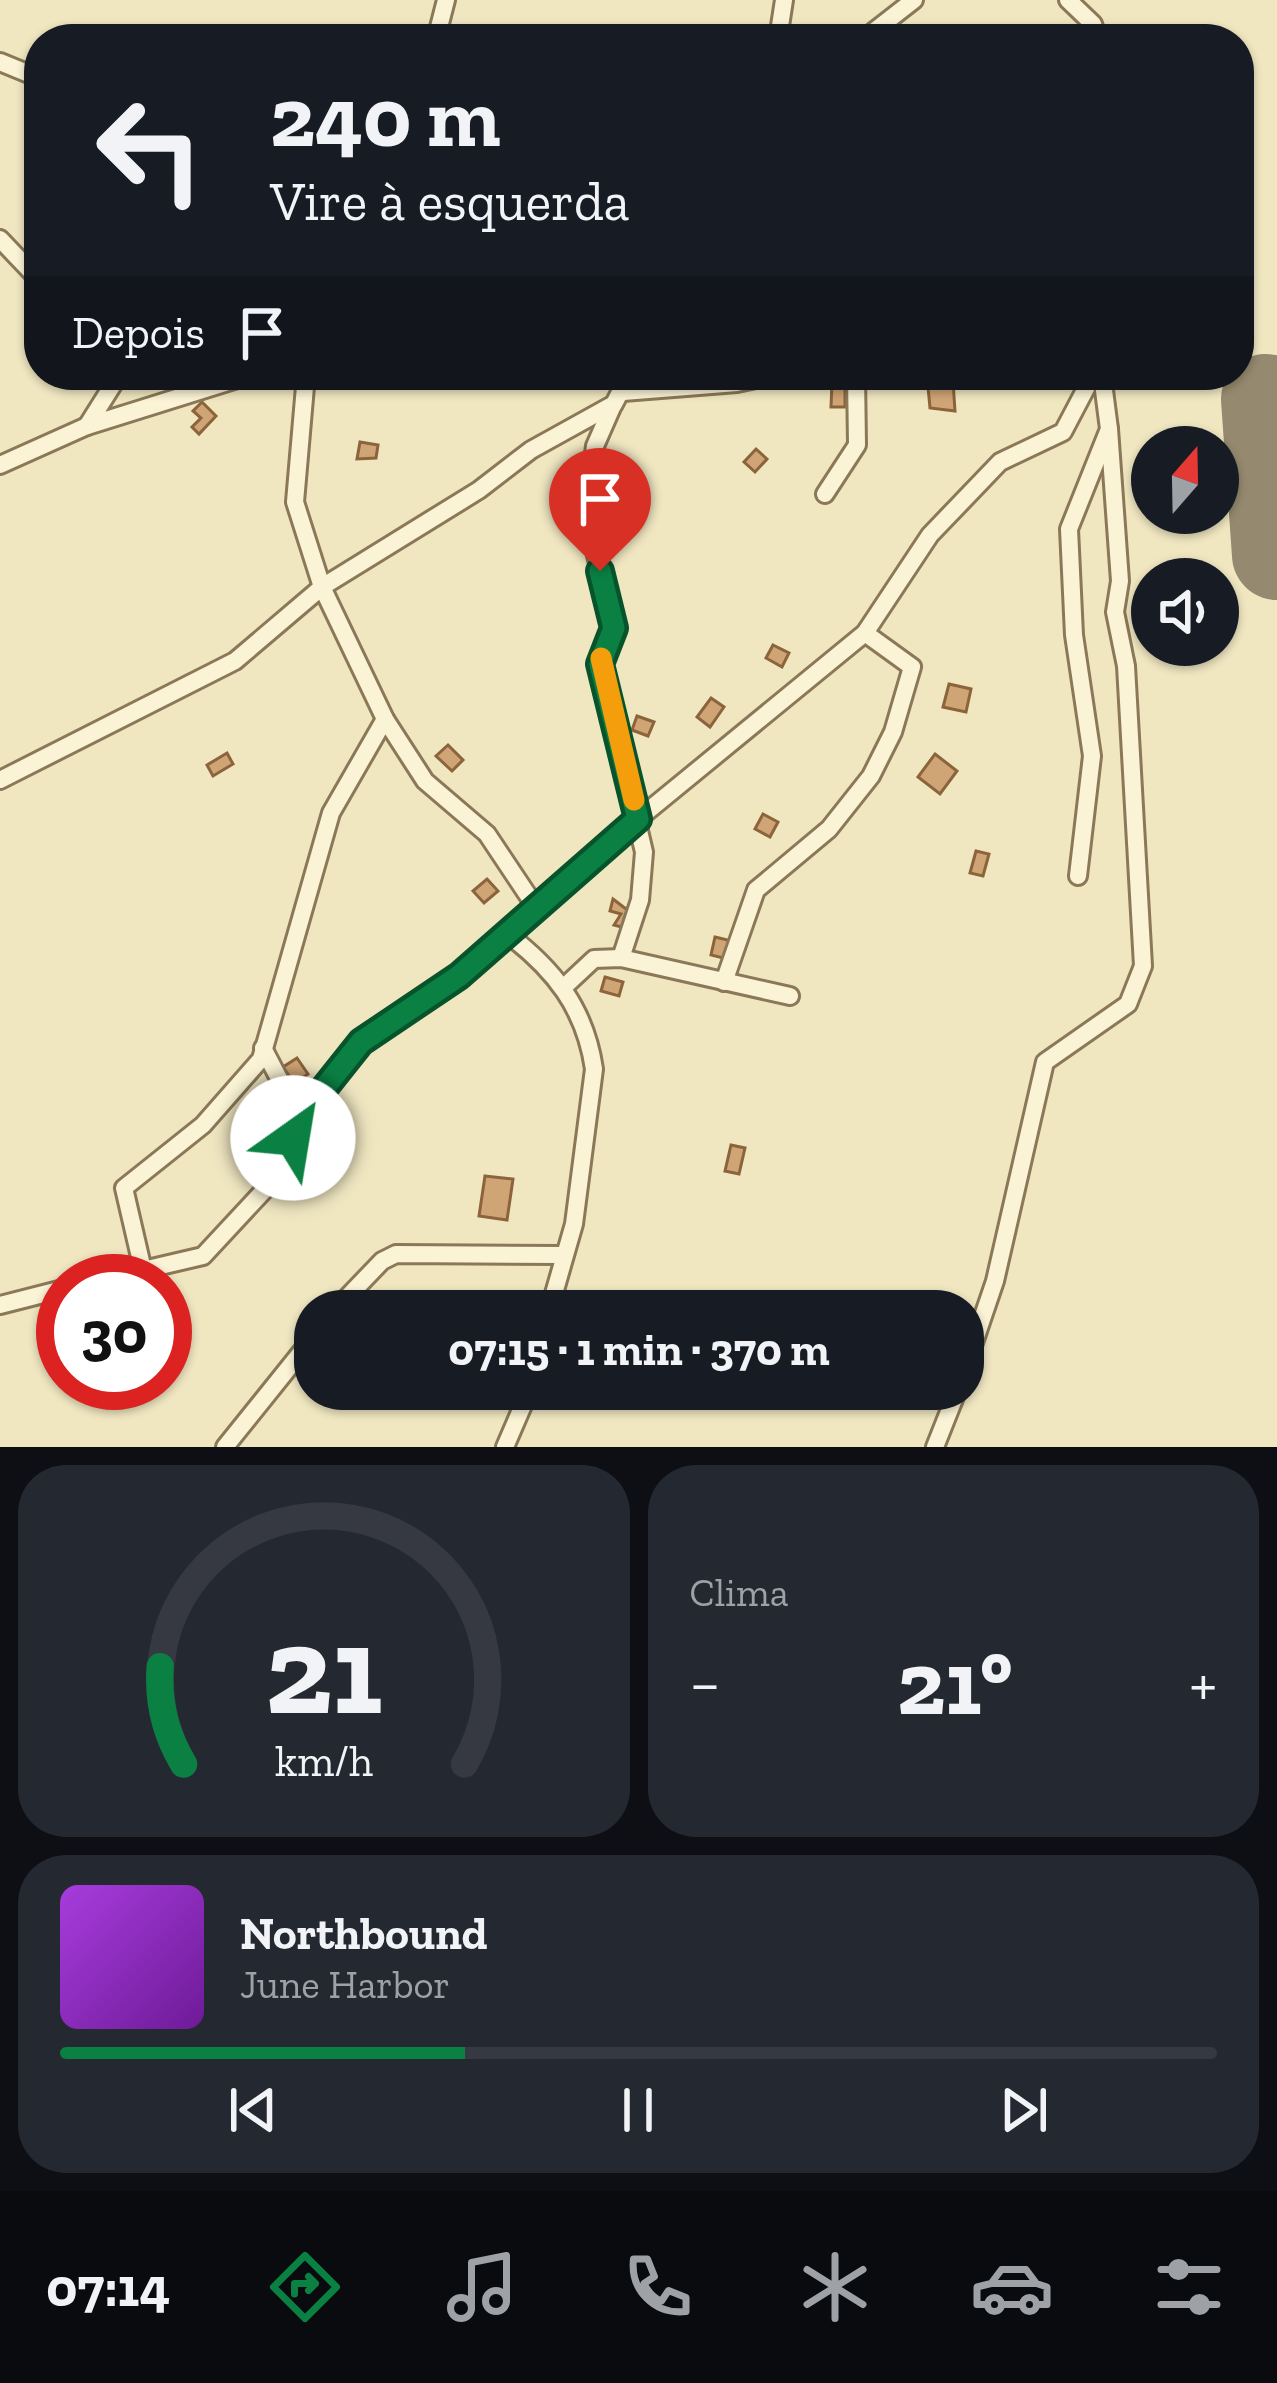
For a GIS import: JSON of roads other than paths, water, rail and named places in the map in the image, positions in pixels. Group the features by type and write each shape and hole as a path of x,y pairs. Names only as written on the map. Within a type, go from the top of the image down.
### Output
{"street":[{"path":"884,24 914,0"},
{"path":"1068,0 1093,24"},
{"path":"0,239 24,264"},
{"path":"87,426 110,390"},
{"path":"0,465 87,426 202,390"},
{"path":"305,390 295,502 322,587 385,719 424,781 487,835 537,909"},
{"path":"0,780 235,661 322,587 479,490 622,390"},
{"path":"621,958 644,879 638,819 600,664 614,628 592,535 591,460 622,390"},
{"path":"826,494 857,446 856,390"},
{"path":"192,1258 208,1254 269,1185 314,1101 361,1042 459,976 638,819 866,633 930,535 1000,462 1063,432 1085,390"},
{"path":"984,1313 1045,1062 1128,1004 1143,966 1126,666 1115,612 1120,581 1104,390"},
{"path":"1078,877 1092,756 1074,634 1069,530 1109,429"},
{"path":"724,982 755,890 829,829 871,776 893,732 911,667 866,633"},
{"path":"139,1254 124,1188 217,1112 256,1068 331,813 385,719"},
{"path":"506,933 564,987 594,1069 574,1224 554,1290"},
{"path":"564,987 594,959 621,958 790,996"},
{"path":"263,1048 286,1092 293,1138"},
{"path":"354,1290 382,1261 396,1254 562,1255"},
{"path":"0,1305 36,1295"},
{"path":"225,1447 294,1361"},
{"path":"506,1447 521,1410"},
{"path":"935,1447 950,1410"}]}
